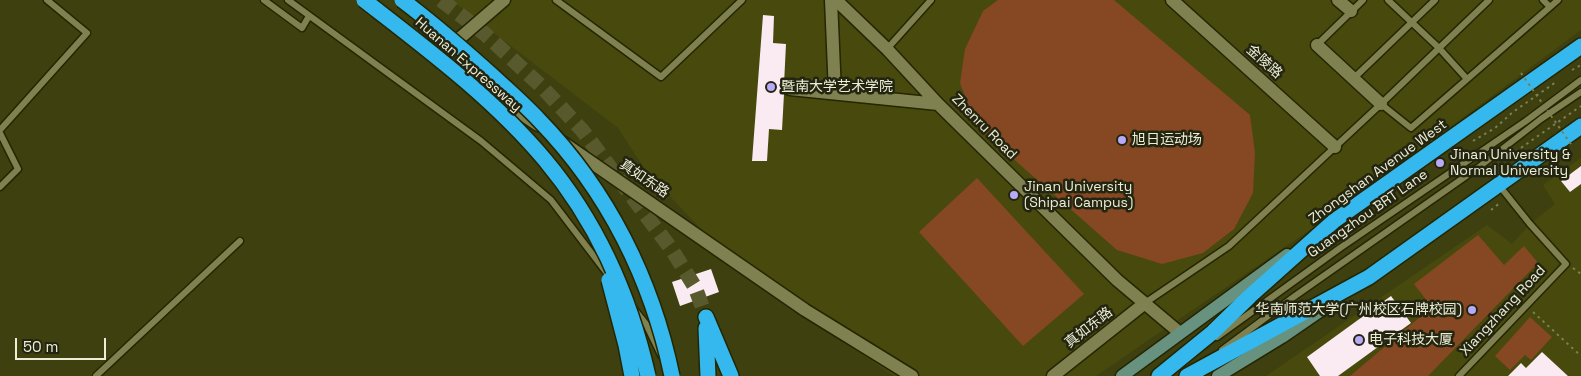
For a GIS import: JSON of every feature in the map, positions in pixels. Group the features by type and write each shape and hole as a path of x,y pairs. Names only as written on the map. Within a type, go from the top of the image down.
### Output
{"highway":[{"name":"Huanan Expressway","path":"402,0 436,25 526,106 567,151 593,186 614,218 632,252 652,303 672,376"},
{"name":"Huanan Expressway","path":"370,2 446,64 512,124 545,160 596,235 625,296 633,318 648,376"},
{"name":"Zhongshan Avenue West","path":"1164,372 1213,332 1250,296 1334,221 1581,46"},
{"path":"1187,376 1368,277 1581,126"},
{"path":"596,235 620,318 632,376"},
{"path":"708,376 706,316 731,376"}],"main road":[{"path":"1122,376 1334,221"},
{"path":"1225,374 1307,321 1368,277"}],"street":[{"path":"438,57 504,0"},
{"path":"831,0 835,93"},
{"name":"Zhenru Road","path":"836,0 887,49 938,104 1110,273 1180,333"},
{"name":"金陵路","path":"1172,0 1335,147"},
{"path":"1338,0 1352,11"},
{"name":"真如东路","path":"370,2 438,57 805,310 912,376"},
{"path":"1317,45 1381,104"},
{"path":"790,89 938,104"},
{"name":"真如东路","path":"1053,376 1145,303"}],"lane":[{"path":"0,187 18,168 0,131 87,33 47,0"},
{"path":"264,0 302,28 310,16"},
{"path":"288,0 481,141 551,200 646,324 672,376"},
{"path":"556,0 661,77 742,0"},
{"path":"887,49 931,0"},
{"path":"1317,45 1363,0"},
{"path":"1388,0 1439,48 1467,79"},
{"path":"1353,78 1436,0"},
{"path":"1145,303 1229,246 1489,0"},
{"path":"1543,0 1550,7"},
{"path":"1381,104 1411,128 1558,0"},
{"name":"Guangzhou BRT Lane","path":"1164,372 1234,326 1382,218 1526,121 1581,80"},
{"name":"Guangzhou BRT Lane","path":"1187,376 1295,296 1479,167 1541,119 1581,92"},
{"name":"Xiangzhang Road","path":"1459,376 1566,264 1530,224 1498,184"},
{"path":"96,376 240,241"}],"path":[{"path":"1568,73 1581,65"},
{"path":"1521,73 1573,147"},
{"path":"1470,142 1495,128 1513,112 1560,78"},
{"path":"1502,162 1581,106"},
{"path":"1526,306 1581,356"}],"shaded area":[{"name":"Jinan University (Shipai Campus)","path":"451,0 1581,0 1581,30 1326,219 1096,376 894,376 746,277 646,171 618,128"},
{"name":"旭日运动场","path":"998,0 1114,0 1250,115 1255,153 1253,193 1234,229 1203,253 1162,264 1117,250 976,126 960,83 965,49 983,11"},
{"name":"华南师范大学(广州校区石牌校园)","path":"1581,158 1581,376 1266,376 1487,225 1512,244 1530,224 1555,204 1543,185"},
{"path":"977,178 1084,294 1023,346 919,232"},
{"path":"1478,235 1504,265 1524,246 1538,263 1428,376 1350,376 1432,307 1414,284"},
{"path":"1530,317 1552,337 1531,360 1525,355 1510,370 1495,356"}],"building":[{"name":"暨南大学艺术学院","path":"763,15 774,16 773,43 786,44 784,84 782,89 784,94 782,130 769,129 767,161 752,161"},
{"path":"1581,166 1581,184 1570,192 1561,181"},
{"path":"711,269 719,292 680,306 672,282"},
{"name":"电子科技大厦","path":"1391,296 1411,323 1338,376 1320,376 1307,357"},
{"path":"1542,352 1568,376 1508,376 1521,363 1526,368"}],"tunnel":[{"path":"441,0 485,34 540,85 582,130 672,250 695,287 706,317"}],"place":[{"name":"暨南大学艺术学院","path":"771,87"},
{"name":"旭日运动场","path":"1122,140"},
{"name":"Jinan University & Normal University","path":"1440,163"},
{"name":"Jinan University (Shipai Campus)","path":"1014,195"},
{"name":"华南师范大学(广州校区石牌校园)","path":"1472,310"},
{"name":"电子科技大厦","path":"1359,340"}]}
